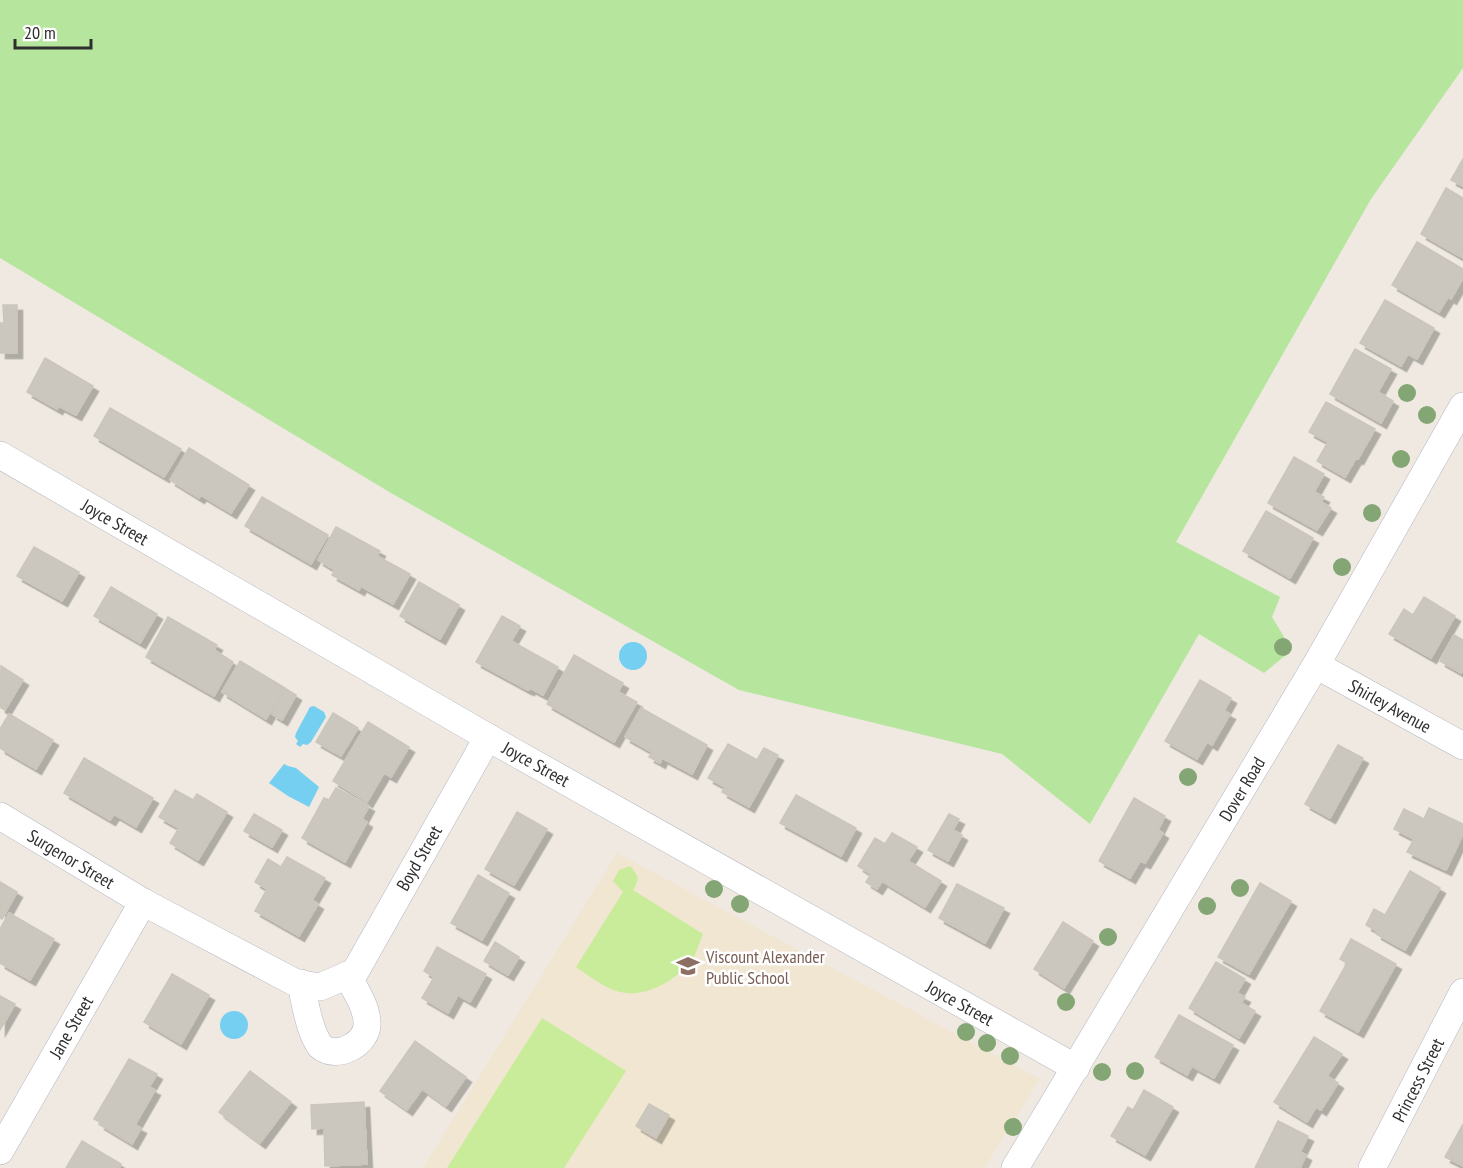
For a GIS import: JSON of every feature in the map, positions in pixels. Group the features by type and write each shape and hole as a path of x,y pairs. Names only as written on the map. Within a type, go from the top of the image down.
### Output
{"street":[{"name":"Dover Road","path":"1015,1168 1316,665 1463,406"},
{"name":"Joyce Street","path":"0,455 488,737 1076,1068"},
{"name":"Shirley Avenue","path":"1316,665 1463,746"},
{"name":"Boyd Street","path":"143,902 296,983 320,987 355,972 488,737"},
{"name":"Surgenor Street","path":"0,816 143,902"},
{"name":"Jane Street","path":"0,1151 143,902"},
{"path":"301,983 309,1025 320,1046 333,1052 348,1049 364,1037 368,1024 364,1006 347,975"},
{"name":"Princess Street","path":"1372,1168 1463,992"}],"shaded area":[{"name":"Viscount Alexander Public School","path":"617,853 1040,1079 984,1168 423,1168"}],"green space":[{"path":"0,0 1463,0 1463,68 1371,199 1176,542 1280,597 1272,617 1292,650 1264,673 1199,634 1090,824 1002,754 739,690 391,493 0,258"},
{"path":"630,866 638,878 633,890 703,934 694,957 686,967 654,989 635,993 612,990 576,967 623,892 613,881 619,870"},
{"path":"542,1018 626,1071 564,1168 447,1168"}],"water":[{"path":"633,642 643,646 647,656 643,666 633,670 623,666 619,656 623,646"},
{"path":"314,706 324,712 326,717 311,742 300,747 296,744 298,741 295,737 296,733 310,707"},
{"path":"284,764 296,768 319,787 309,807 269,783"},
{"path":"234,1011 244,1015 248,1025 244,1035 234,1039 224,1035 220,1025 224,1015"}],"building":[{"path":"1463,159 1463,186 1451,180"},
{"path":"1446,188 1463,198 1463,258 1421,234"},
{"path":"1417,242 1463,269 1463,278 1451,299 1448,297 1439,312 1392,285"},
{"path":"1385,300 1434,328 1417,359 1408,354 1401,366 1360,343"},
{"path":"3,305 17,305 17,353 0,353 0,323 4,323"},
{"path":"1355,349 1391,369 1378,392 1393,401 1381,423 1330,394"},
{"path":"45,358 93,386 76,415 59,406 57,409 27,392"},
{"path":"1326,402 1375,429 1345,477 1317,461 1328,442 1309,432"},
{"path":"110,408 181,449 164,477 94,436"},
{"path":"189,448 249,485 231,513 201,495 199,498 170,480"},
{"path":"1294,457 1324,474 1314,492 1324,497 1321,502 1331,508 1317,530 1268,503"},
{"path":"262,497 328,535 311,564 245,526"},
{"path":"1266,511 1313,538 1290,578 1243,551"},
{"path":"336,527 380,551 377,556 410,574 393,604 361,586 359,590 332,575 335,570 318,560"},
{"path":"34,547 79,572 62,601 17,576"},
{"path":"419,582 459,605 440,639 400,616"},
{"path":"111,587 157,614 140,643 94,616"},
{"path":"1424,597 1455,616 1431,658 1389,634 1404,609 1413,615"},
{"path":"502,616 520,626 511,641 558,667 543,695 530,688 526,689 476,662"},
{"path":"168,617 217,645 214,650 233,662 214,696 146,657"},
{"path":"1454,635 1463,640 1463,670 1461,673 1440,661"},
{"path":"574,655 623,683 618,692 637,702 614,742 547,704"},
{"path":"240,661 285,688 266,719 222,692"},
{"path":"1,666 23,680 5,710 0,707"},
{"path":"1200,680 1231,698 1224,711 1230,714 1212,745 1207,742 1197,759 1165,741"},
{"path":"286,689 296,695 282,720 272,714"},
{"path":"641,708 707,745 692,774 662,758 660,763 649,757 652,752 625,737"},
{"path":"333,713 358,728 341,756 316,742"},
{"path":"9,714 53,740 36,769 0,748 0,729"},
{"path":"368,722 409,747 391,777 384,773 367,802 333,781"},
{"path":"728,744 757,760 764,748 778,755 749,807 722,792 725,787 708,778"},
{"path":"1338,745 1363,758 1330,818 1305,804"},
{"path":"84,758 153,798 136,827 114,814 110,820 64,793"},
{"path":"336,788 369,806 362,819 367,822 345,862 302,838 324,798 329,800"},
{"path":"175,790 193,800 197,794 227,812 198,860 170,843 179,828 159,817"},
{"path":"796,795 856,828 841,856 780,823"},
{"path":"1134,798 1165,816 1158,830 1163,833 1145,863 1140,861 1130,878 1099,861"},
{"path":"1429,808 1463,824 1463,834 1446,870 1407,852 1414,839 1394,829 1404,809 1424,819"},
{"path":"517,812 547,829 514,885 485,869"},
{"path":"254,814 282,830 272,847 244,831"},
{"path":"949,814 959,819 953,830 962,835 948,861 928,850"},
{"path":"892,833 917,847 908,861 941,881 925,907 882,881 877,889 866,882 871,874 858,866 875,838 885,844"},
{"path":"287,857 325,878 312,900 318,904 299,936 255,911 267,889 255,882 268,859 281,867"},
{"path":"1410,871 1440,888 1405,950 1376,934 1377,931 1366,925 1374,909 1385,915"},
{"path":"478,875 509,893 482,940 451,923"},
{"path":"0,882 17,892 2,919 0,918"},
{"path":"1260,883 1291,901 1249,974 1218,957"},
{"path":"957,884 1004,908 985,943 939,918"},
{"path":"9,913 54,939 30,980 0,963 0,929"},
{"path":"1063,922 1093,941 1064,988 1034,969"},
{"path":"1351,939 1396,964 1358,1032 1320,1011 1347,963 1340,959"},
{"path":"495,942 519,957 508,975 484,961"},
{"path":"437,947 486,974 470,1002 458,995 448,1013 422,998 434,977 424,971"},
{"path":"1216,962 1245,979 1237,993 1245,997 1241,1003 1255,1011 1239,1038 1189,1008"},
{"path":"172,974 209,995 181,1044 144,1022"},
{"path":"0,996 15,1004 0,1030"},
{"path":"1179,1015 1233,1045 1214,1078 1192,1066 1187,1075 1155,1057"},
{"path":"1314,1037 1342,1054 1327,1076 1338,1083 1321,1110 1316,1107 1307,1122 1274,1102"},
{"path":"415,1041 466,1077 446,1106 422,1089 407,1110 380,1091"},
{"path":"129,1059 157,1074 149,1087 155,1090 135,1125 141,1128 132,1144 94,1119"},
{"path":"250,1071 291,1102 260,1143 219,1112"},
{"path":"1144,1090 1173,1107 1145,1155 1111,1136 1128,1107 1133,1110"},
{"path":"364,1102 367,1164 325,1166 324,1128 312,1129 311,1105"},
{"path":"649,1104 669,1115 656,1138 636,1126"},
{"path":"1278,1121 1308,1136 1300,1152 1306,1155 1300,1168 1255,1168"},
{"path":"1463,1124 1463,1166 1445,1157"},
{"path":"82,1141 121,1164 119,1168 66,1168"}],"place":[{"name":"Viscount Alexander Public School","path":"688,966"}]}
